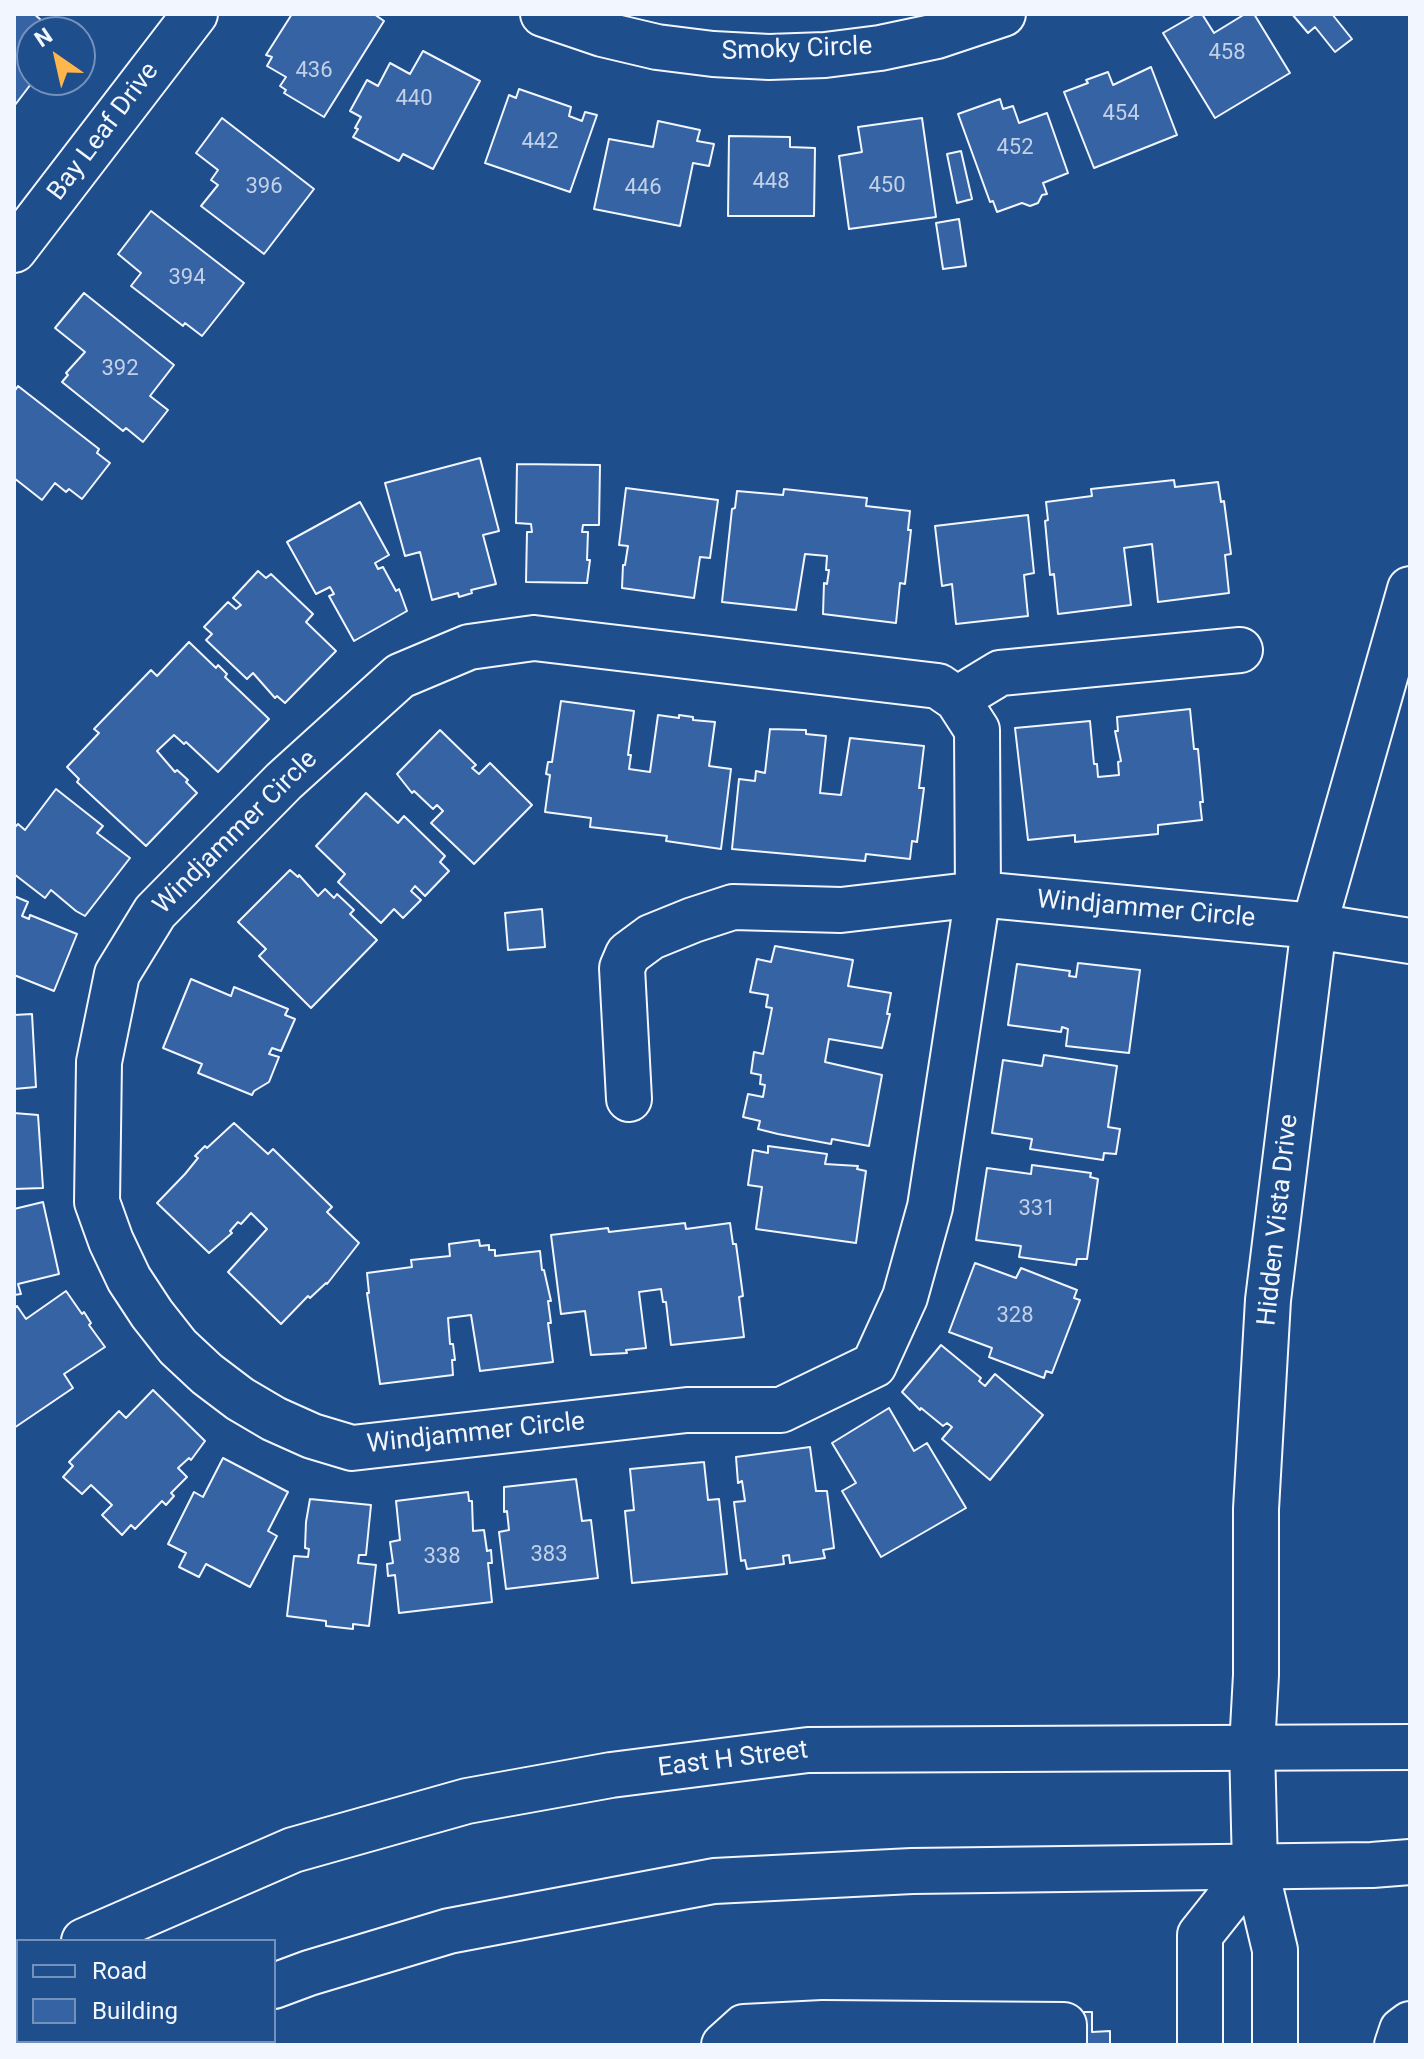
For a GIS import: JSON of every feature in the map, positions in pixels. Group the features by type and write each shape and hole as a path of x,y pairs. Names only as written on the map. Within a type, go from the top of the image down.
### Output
{"street":[{"name":"Bay Leaf Drive","path":"14,250 195,14"},
{"name":"Smoky Circle","path":"543,14 602,34 657,47 769,57 825,55 880,48 937,36 1003,14"},
{"name":"Hidden Vista Drive","path":"1275,2045 1275,1950 1255,1866 1252,1747 1256,1675 1256,1509 1268,1300 1314,926 1410,589"},
{"name":"Windjammer Circle","path":"534,638 938,686 957,699 977,730 978,894 930,1207 905,1297 874,1365 781,1410 687,1410 352,1448 312,1436 274,1419 240,1399 178,1347 129,1279 97,1202 99,1062 117,974 155,912 284,781 400,676 469,647 534,638"},
{"path":"957,699 1000,673 1240,650"},
{"name":"Windjammer Circle","path":"978,894 1314,926 1410,941"},
{"path":"629,1099 622,968 628,954 651,937 733,907 841,910 978,894"},
{"name":"East H Street","path":"89,1939 293,1850 467,1801 611,1775 808,1750 1410,1747"},
{"path":"276,1985 449,1931 714,1881 912,1871 1410,1862"},
{"path":"1200,2045 1200,1935 1255,1866"},
{"path":"724,2045 744,2027 771,2024 1064,2035"},
{"path":"1397,2045 1402,2030 1410,2024"}],"building":[{"path":"14,14 34,14 36,16 16,16 16,96 22,96 15,105"},
{"path":"292,14 374,14 384,21 324,117 284,93 286,90 280,86 286,77 267,66 272,57 266,55"},
{"path":"1196,14 1202,14 1214,33 1245,14 1254,14 1290,73 1215,118 1163,33"},
{"path":"1292,14 1332,14 1352,39 1335,52 1315,27 1308,33"},
{"path":"423,51 480,81 433,169 403,154 399,161 353,137 361,117 350,111 367,80 378,86 390,63 410,74"},
{"path":"1151,67 1177,135 1094,168 1064,92 1108,72 1113,85"},
{"path":"519,89 571,107 569,116 582,121 585,112 597,115 570,192 485,163 509,95 516,98"},
{"path":"1000,99 1003,109 1013,106 1019,123 1047,113 1068,173 1043,183 1047,194 1042,195 1038,203 1030,206 1022,203 997,212 993,201 990,202 958,114"},
{"path":"222,118 314,189 264,254 201,206 218,185 211,180 218,170 196,153"},
{"path":"922,118 936,217 849,229 839,156 862,152 858,127"},
{"path":"658,121 700,130 697,141 714,144 709,166 693,163 680,226 594,209 609,139 653,147"},
{"path":"729,136 790,137 790,147 815,148 814,216 728,216"},
{"path":"961,151 972,199 957,203 947,154"},
{"path":"151,211 244,283 202,336 185,323 183,326 131,286 141,273 118,254"},
{"path":"959,219 966,266 943,269 936,223"},
{"path":"84,293 174,365 150,396 168,410 143,442 126,428 123,431 62,382 85,352 55,328"},
{"path":"18,386 99,449 97,453 110,463 82,499 55,483 42,500 14,478 14,392"},
{"path":"480,458 499,531 483,535 496,584 471,590 472,593 459,597 458,593 432,600 420,552 405,556 385,483"},
{"path":"517,464 600,465 599,525 583,525 582,532 588,532 587,560 590,560 587,583 526,582 527,532 532,532 531,524 516,523"},
{"path":"1174,480 1175,487 1218,482 1221,502 1224,501 1231,554 1225,555 1229,593 1158,602 1152,544 1124,548 1131,605 1058,614 1054,574 1050,575 1046,502 1092,496 1091,489"},
{"path":"626,488 718,500 710,558 700,557 694,598 622,588 628,546 619,545"},
{"path":"784,489 867,498 866,506 910,511 905,584 900,583 896,623 823,614 824,583 827,584 829,570 826,570 827,556 805,554 796,610 722,602 732,509 735,508 737,491 783,495"},
{"path":"360,502 389,555 375,563 378,569 383,567 396,591 399,589 407,611 354,641 329,596 334,594 330,587 316,594 287,542"},
{"path":"1028,515 1034,573 1024,575 1028,616 956,624 952,584 942,586 935,526"},
{"path":"258,571 266,578 271,574 313,614 306,622 336,651 285,703 277,696 275,698 253,673 247,679 206,640 212,634 204,627 228,602 236,609 241,605 233,598"},
{"path":"189,642 216,668 218,665 227,674 225,677 269,719 218,772 174,735 157,751 175,772 177,770 188,780 186,782 197,793 146,846 77,782 79,779 67,767 99,733 94,729 151,670 157,676"},
{"path":"561,701 634,711 629,769 650,772 658,715 679,718 679,715 715,722 709,766 731,769 721,849 666,841 667,836 590,827 591,818 545,812 550,775 546,774 548,762 552,762"},
{"path":"1190,709 1194,749 1198,749 1202,820 1158,825 1158,834 1075,842 1075,835 1028,840 1015,728 1090,721 1098,777 1119,775 1118,762 1121,761 1115,731 1118,731 1117,717"},
{"path":"770,729 806,730 806,734 826,736 820,793 841,795 850,738 924,746 919,788 924,788 917,842 912,841 910,859 866,854 865,861 732,849 739,779 755,781 756,771 765,773"},
{"path":"440,730 476,765 472,768 479,774 490,763 532,805 474,864 431,823 443,811 437,805 433,809 414,791 412,793 397,774"},
{"path":"56,789 103,826 97,833 130,858 85,916 51,890 45,898 14,874 14,828 18,824 25,830"},
{"path":"366,793 398,823 404,816 445,856 440,862 449,871 425,896 415,886 411,891 421,900 403,918 394,909 381,923 338,882 345,874 316,846"},
{"path":"290,870 299,875 318,896 325,889 334,898 337,894 354,910 350,914 377,940 311,1008 259,956 266,949 238,922"},
{"path":"14,896 28,902 22,916 29,919 30,915 77,934 54,991 14,975"},
{"path":"542,909 545,947 508,950 505,913"},
{"path":"775,946 853,960 848,986 891,993 887,1014 890,1014 882,1048 829,1039 825,1062 882,1075 869,1146 832,1139 831,1144 778,1134 758,1129 760,1121 743,1117 748,1094 763,1097 765,1085 760,1084 761,1075 751,1073 754,1052 763,1054 772,1008 766,1007 768,995 750,992 757,959 771,962"},
{"path":"1078,963 1140,970 1129,1053 1066,1046 1068,1029 1062,1027 1061,1032 1008,1025 1017,964 1070,971 1069,976 1076,977"},
{"path":"191,979 231,996 234,987 288,1009 285,1015 295,1019 281,1051 272,1048 269,1054 279,1057 269,1082 252,1095 198,1073 202,1064 163,1048"},
{"path":"32,1014 36,1087 14,1089 14,1015"},
{"path":"1044,1055 1117,1066 1108,1127 1120,1129 1116,1154 1104,1153 1103,1160 1030,1149 1032,1139 992,1133 1003,1060 1042,1066"},
{"path":"14,1113 38,1115 43,1188 14,1189"},
{"path":"234,1123 268,1154 273,1149 332,1207 327,1212 359,1243 327,1284 310,1298 308,1296 281,1324 228,1272 267,1229 251,1213 241,1224 238,1222 230,1231 232,1233 209,1253 157,1203 198,1158 195,1156"},
{"path":"768,1146 827,1154 825,1164 858,1166 857,1169 866,1171 856,1243 756,1229 762,1187 748,1185 753,1150 768,1153"},
{"path":"1032,1165 1091,1173 1090,1177 1098,1179 1087,1259 1077,1259 1076,1265 1019,1257 1021,1246 976,1240 987,1168 1031,1174"},
{"path":"43,1202 59,1274 18,1284 21,1294 14,1295 14,1209"},
{"path":"685,1223 686,1229 730,1223 743,1296 739,1297 744,1337 671,1345 666,1302 663,1302 661,1289 639,1292 646,1348 626,1350 627,1353 591,1355 585,1311 561,1314 551,1235"},
{"path":"479,1240 480,1246 489,1245 489,1250 495,1250 495,1256 540,1251 551,1301 548,1301 551,1323 548,1323 553,1362 480,1371 471,1315 448,1318 455,1360 452,1360 453,1375 380,1384 367,1273 412,1267 411,1260 450,1256 449,1244"},
{"path":"975,1263 1016,1278 1021,1268 1077,1290 1074,1298 1080,1300 1052,1373 1046,1371 1044,1378 989,1357 992,1348 949,1332"},
{"path":"66,1291 82,1314 84,1312 91,1323 89,1325 105,1347 64,1374 73,1388 14,1428 14,1309 17,1306 26,1319"},
{"path":"941,1345 981,1378 979,1381 985,1386 995,1374 1043,1415 990,1480 942,1439 952,1427 947,1423 943,1426 920,1410 902,1392"},
{"path":"153,1390 205,1441 191,1460 189,1458 178,1468 187,1477 171,1493 174,1496 166,1505 162,1501 135,1529 131,1525 122,1535 102,1515 112,1505 91,1485 82,1494 63,1477 73,1466 69,1462 119,1411 126,1418"},
{"path":"889,1408 914,1451 927,1443 966,1508 881,1557 842,1491 856,1483 832,1443"},
{"path":"810,1447 816,1491 827,1491 834,1548 823,1550 825,1558 790,1563 789,1555 783,1556 784,1564 747,1569 745,1560 741,1561 734,1502 745,1501 742,1481 738,1483 736,1457"},
{"path":"223,1458 288,1492 268,1531 277,1536 250,1587 206,1564 199,1577 179,1567 186,1553 168,1544 194,1492 203,1497"},
{"path":"704,1462 708,1500 719,1499 727,1574 632,1583 625,1511 634,1510 630,1469"},
{"path":"576,1479 582,1521 591,1520 598,1578 506,1589 499,1532 509,1530 507,1511 504,1512 504,1487"},
{"path":"468,1492 469,1501 472,1501 473,1531 484,1530 487,1551 491,1550 492,1563 488,1563 492,1602 399,1613 395,1575 388,1576 387,1564 393,1563 390,1542 400,1540 396,1501"},
{"path":"310,1499 371,1505 366,1555 359,1555 358,1563 376,1565 369,1626 353,1624 353,1629 326,1626 326,1621 287,1616 294,1556 308,1557 309,1549 305,1548"},
{"path":"1078,2012 1092,2012 1092,2032 1110,2031 1110,2045 1087,2045 1087,2033 1078,2033"}]}
